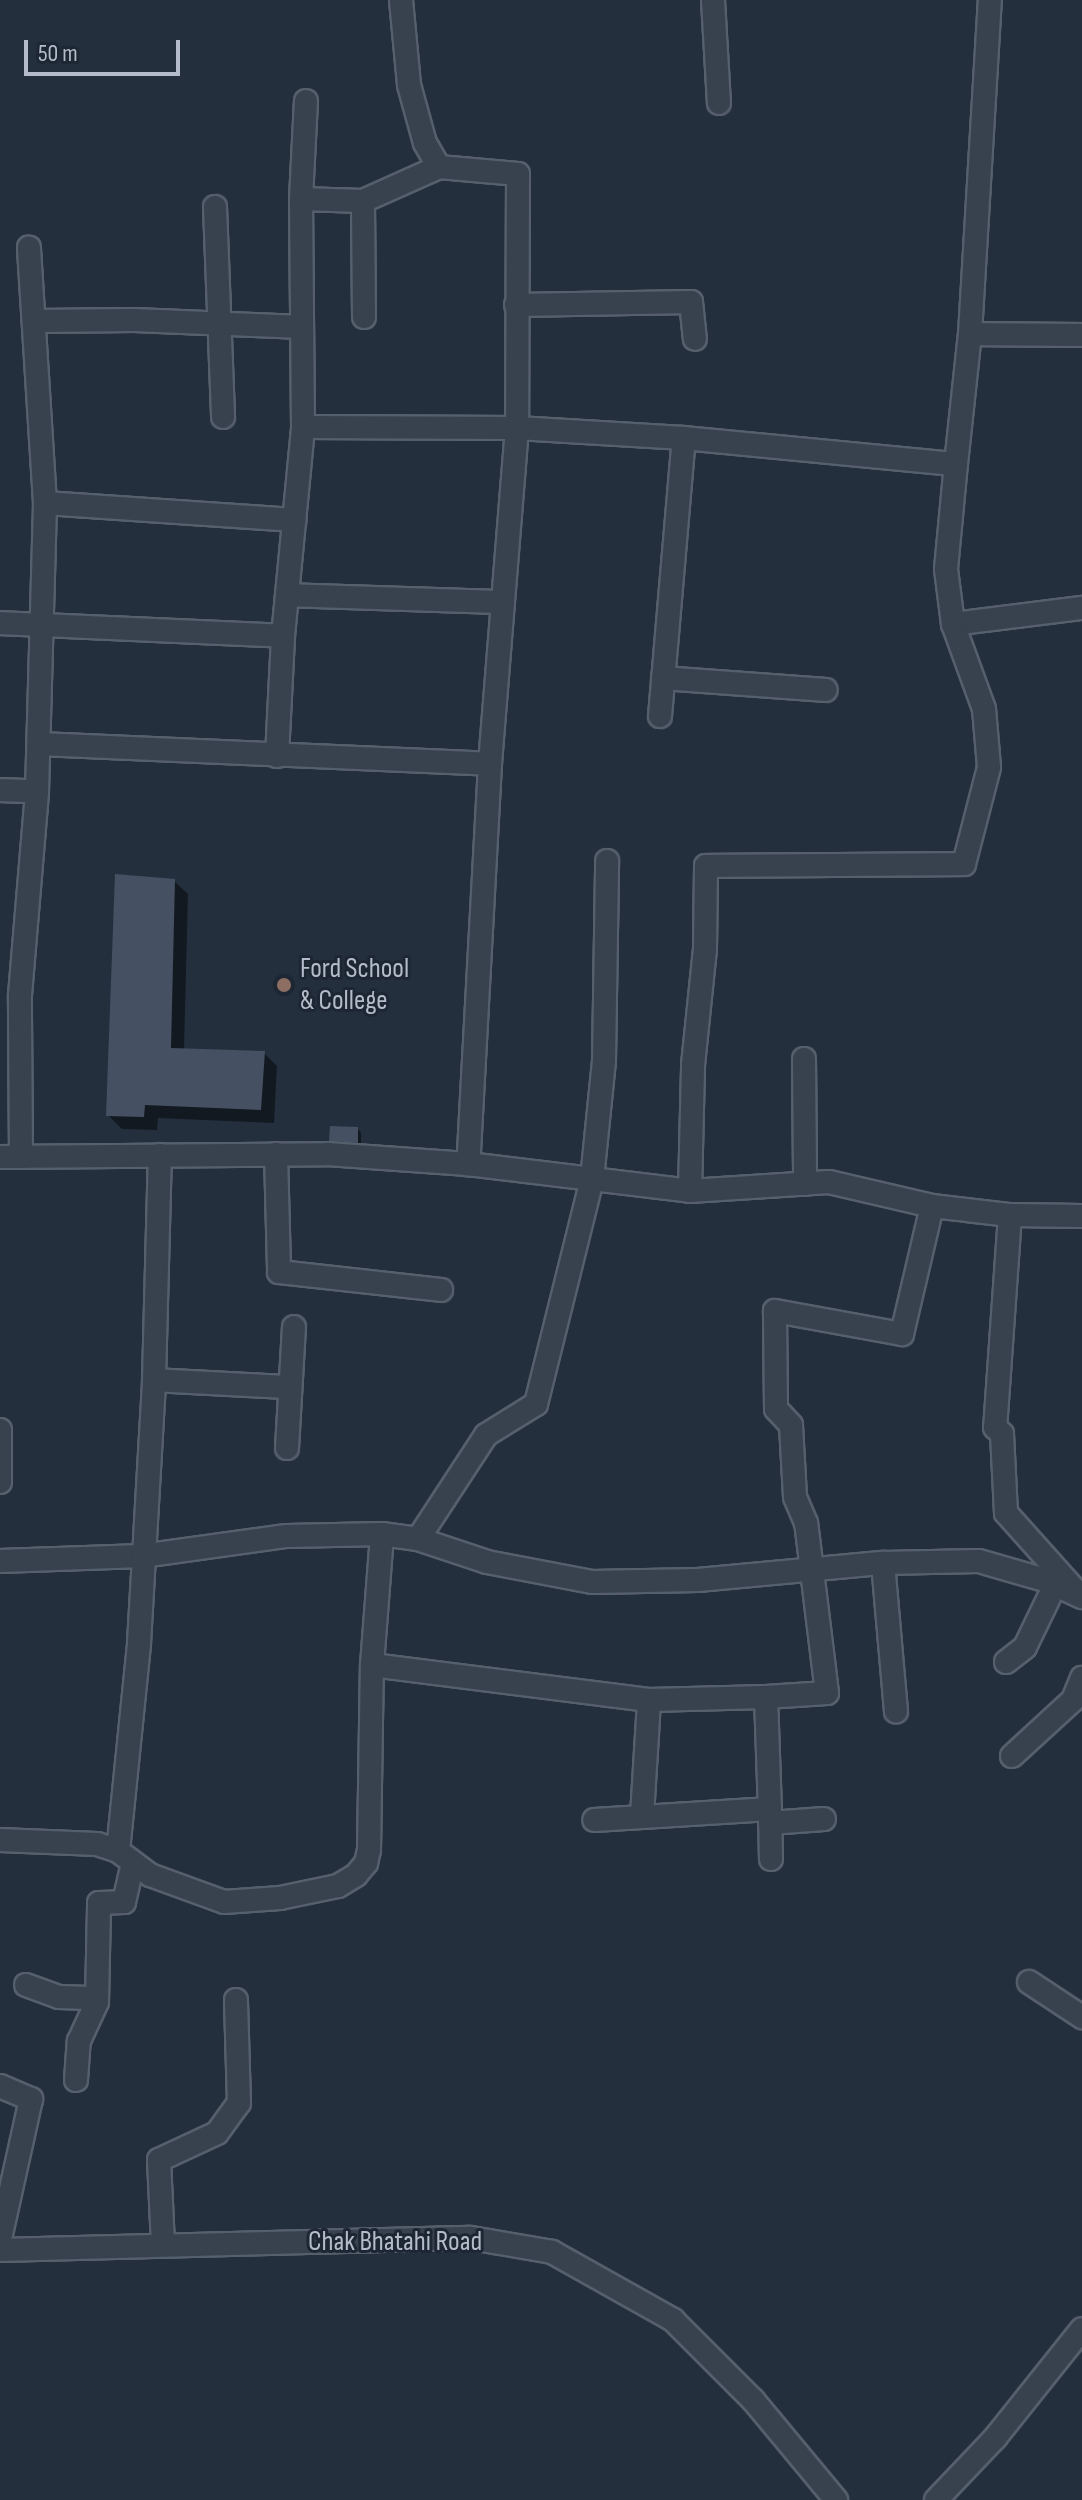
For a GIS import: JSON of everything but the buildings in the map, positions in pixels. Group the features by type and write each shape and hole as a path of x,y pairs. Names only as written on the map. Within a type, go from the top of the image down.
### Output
{"street":[{"path":"401,0 409,85 425,143 439,167"},
{"path":"713,0 719,103"},
{"path":"690,1191 693,1065 705,949 706,866 964,864 989,767 984,709 953,624 946,569 970,334 990,0"},
{"path":"277,756 283,636 303,427 301,199 306,101"},
{"path":"301,199 363,201 439,167 518,174 517,428 490,764 468,1164"},
{"path":"363,201 364,317"},
{"path":"215,207 223,417"},
{"path":"29,248 36,321 45,503 43,624 37,791 10,1157 327,1154 468,1164 690,1191 829,1182 932,1206 1010,1215 1082,1216"},
{"path":"516,305 691,302 695,339"},
{"path":"36,321 302,327"},
{"path":"970,334 1082,335"},
{"path":"303,427 517,428 684,438 956,464"},
{"path":"660,716 684,438"},
{"path":"45,503 294,520"},
{"path":"287,595 503,602"},
{"path":"953,624 1082,608"},
{"path":"0,623 283,636"},
{"path":"663,678 826,690"},
{"path":"39,744 490,764"},
{"path":"0,790 37,791"},
{"path":"418,1539 486,1435 536,1404 592,1179 604,1061 607,861"},
{"path":"804,1059 805,1184"},
{"path":"276,1154 279,1272 441,1290"},
{"path":"76,2080 79,2041 97,1998 99,1903 124,1902 154,1380 160,1155"},
{"path":"372,1665 649,1700 827,1693 806,1523 795,1497 791,1425 776,1409 775,1311 902,1334 932,1206"},
{"path":"1010,1215 995,1427 1002,1434 1006,1513 1081,1597"},
{"path":"287,1448 294,1327"},
{"path":"154,1380 289,1387"},
{"path":"0,1430 0,1482"},
{"path":"0,1840 72,1842 125,1857 150,1875 224,1902 280,1898 338,1886 356,1875 366,1863 369,1850 372,1665 382,1534"},
{"path":"0,1561 142,1556 287,1536 382,1534 418,1539 487,1562 592,1582 698,1580 883,1563 979,1561 1055,1585 1081,1597"},
{"path":"883,1563 896,1711"},
{"path":"1006,1662 1025,1647 1055,1585"},
{"path":"1012,1756 1073,1700 1082,1678"},
{"path":"766,1697 771,1859"},
{"path":"642,1816 649,1700"},
{"path":"594,1820 642,1816 824,1819"},
{"path":"1029,1982 1082,2017"},
{"path":"26,1985 59,1997 97,1998"},
{"path":"163,2245 159,2160 217,2133 239,2103 236,2000"},
{"path":"0,2086 31,2099 0,2239"},
{"name":"Chak Bhatahi Road","path":"0,2250 471,2238 552,2252 673,2320 753,2400 836,2500"},
{"path":"936,2500 995,2438 1082,2329"}],"place":[{"name":"Ford School & College","path":"284,985"}]}
